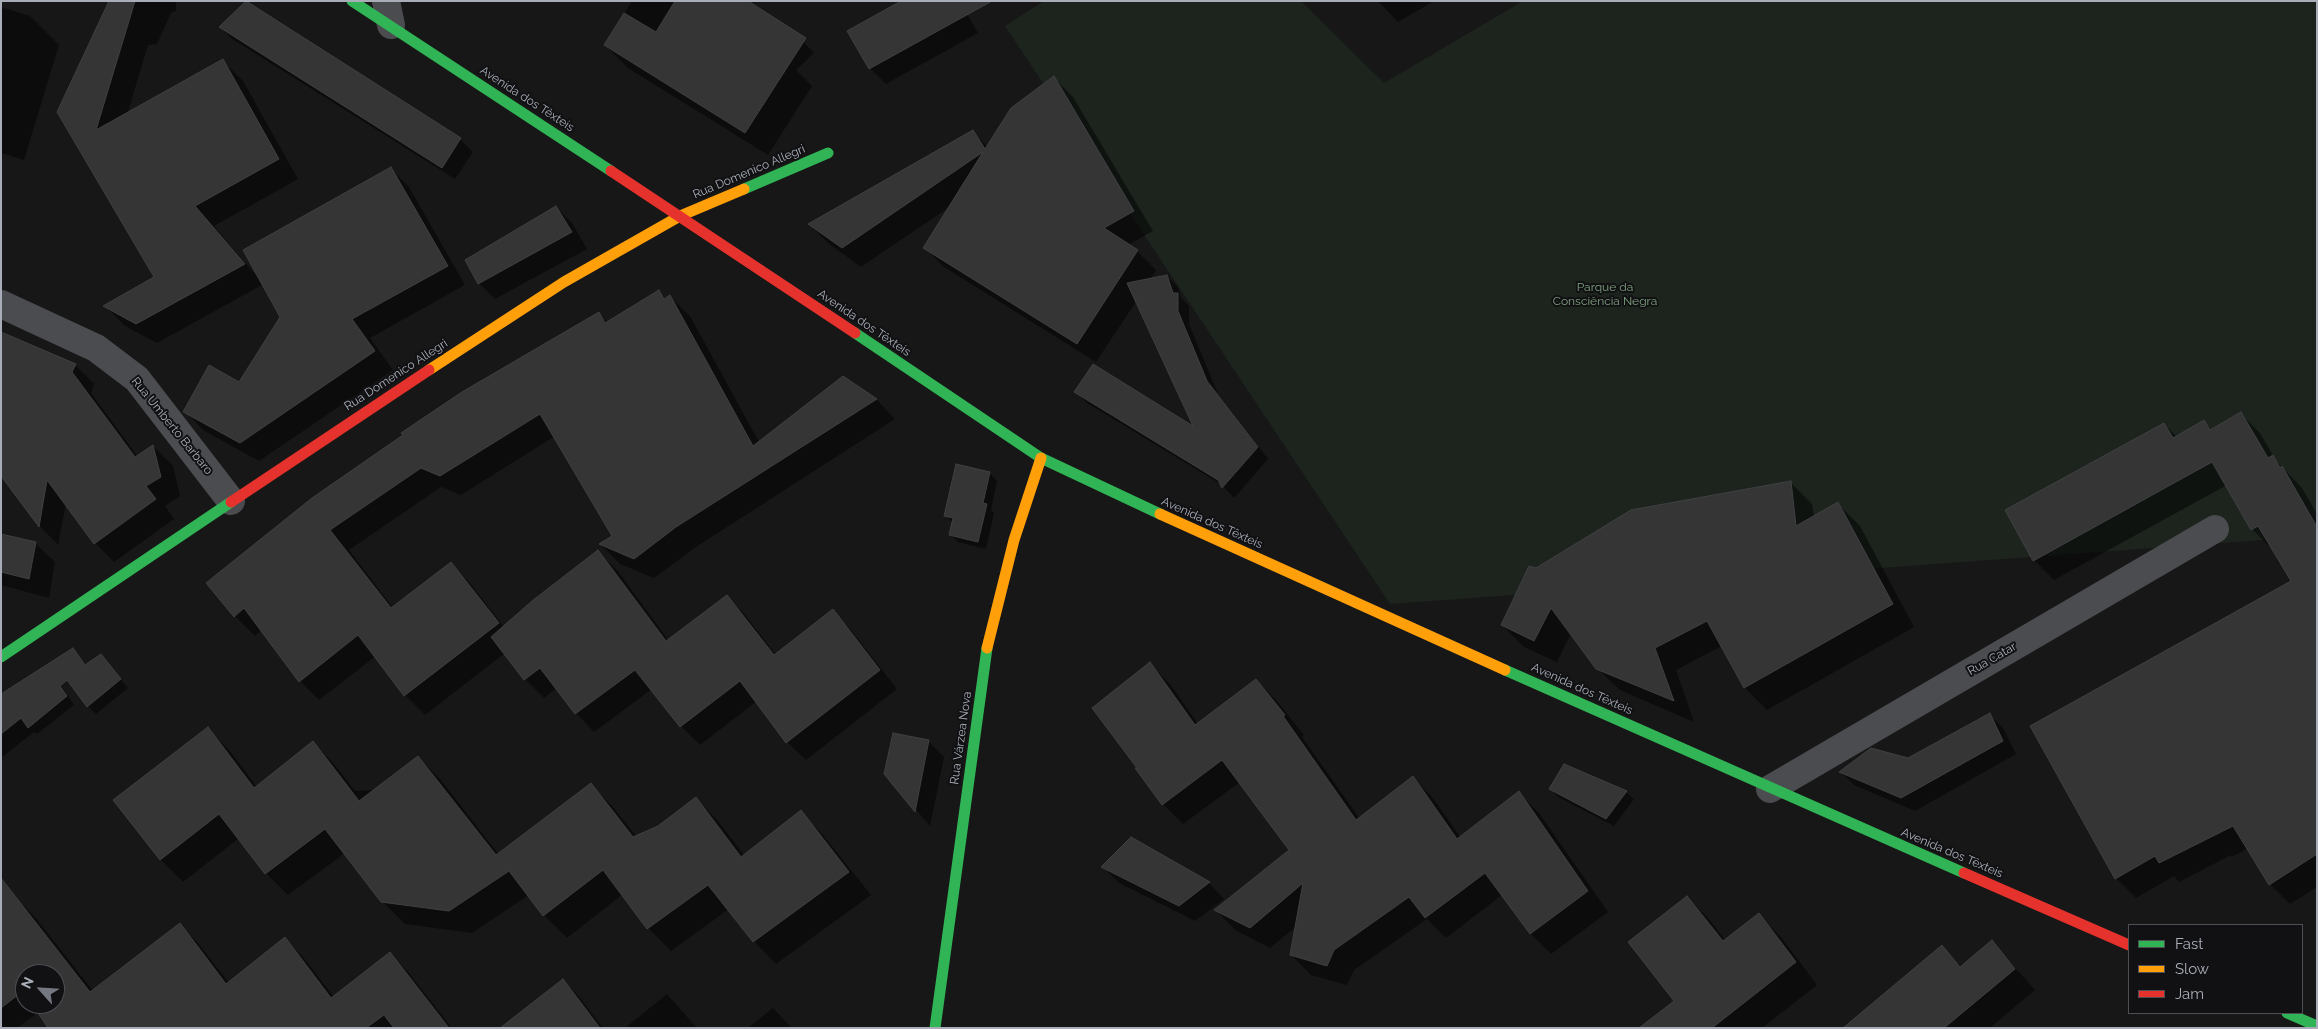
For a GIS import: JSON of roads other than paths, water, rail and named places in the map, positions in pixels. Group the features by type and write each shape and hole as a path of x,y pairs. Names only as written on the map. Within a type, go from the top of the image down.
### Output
{"street":[{"name":"Avenida dos Têxteis","path":"352,1 388,13 680,216 1041,458 1119,496 1770,788 2128,944"},
{"name":"Rua Domenico Allegri","path":"1,657 231,501 564,282 680,216 828,153"},
{"name":"Rua Umberto Barbaro","path":"1,304 96,348 137,379 231,501"},
{"name":"Rua Várzea Nova","path":"935,1028 985,657 1014,540 1041,458"},
{"name":"Rua Catar","path":"1770,788 2214,529"},
{"path":"2289,1014 2317,1026"}],"park label":[{"name":"Parque da Consciência Negra","path":"1605,294"}]}
